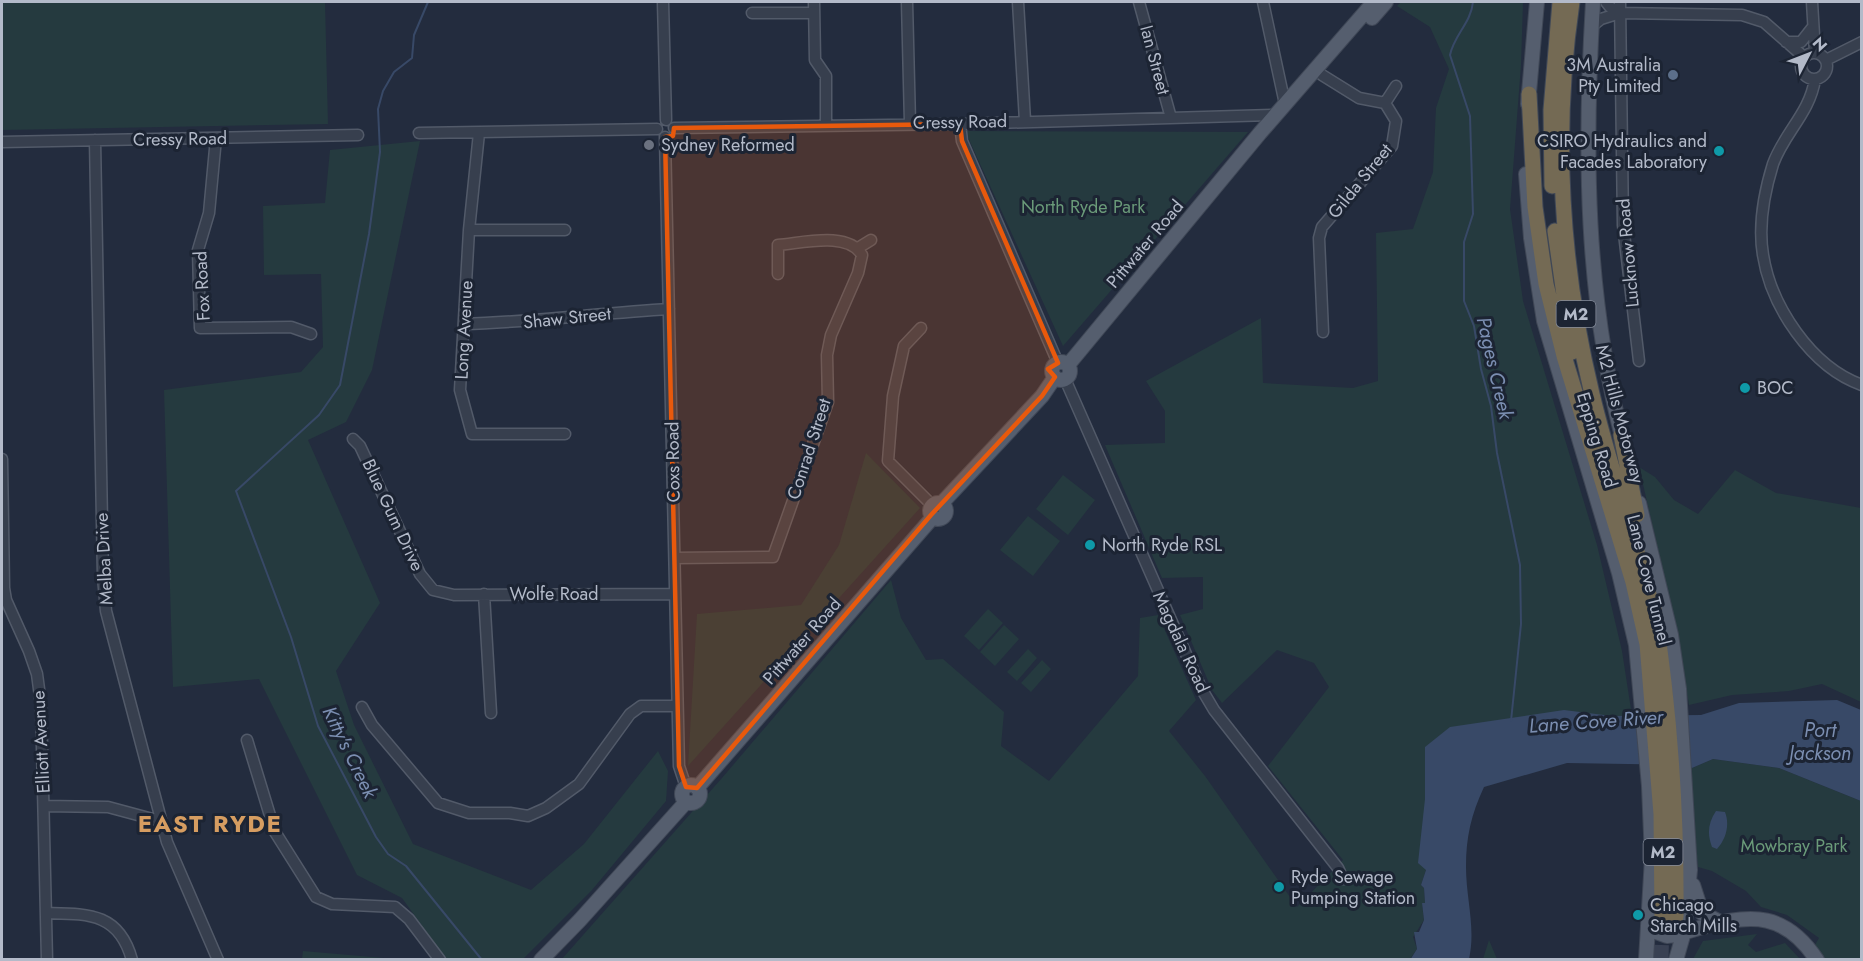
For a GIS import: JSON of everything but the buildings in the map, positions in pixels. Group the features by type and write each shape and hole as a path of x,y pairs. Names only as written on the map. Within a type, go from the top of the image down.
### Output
{"highway":[{"name":"M2 Hills Motorway","path":"1560,2 1551,110 1553,206 1564,310 1589,435"},
{"name":"M2 Hills Motorway","path":"1572,2 1564,73 1562,130 1563,204 1570,278 1592,394 1655,618"},
{"name":"M2","path":"1529,94 1535,207 1546,284 1564,356 1589,435"},
{"name":"Lane Cove Tunnel","path":"1589,435 1641,613 1653,698 1663,876 1662,919"},
{"name":"M2","path":"1621,435 1655,618"},
{"name":"Lane Cove Tunnel","path":"1653,698 1655,618"}],"main road":[{"name":"Pittwater Road","path":"1063,364 1251,146 1322,75 1386,2"},
{"name":"Epping Road","path":"1537,2 1525,152 1527,202 1542,310 1560,382 1624,593 1636,645 1653,698"},
{"name":"Epping Road","path":"1593,2 1587,119 1589,231 1608,377 1671,635 1679,689 1690,872 1676,960"},
{"name":"Pittwater Road","path":"1251,146 1370,4"},
{"path":"1060,378 1053,369 1063,364"},
{"name":"Pittwater Road","path":"540,960 580,920 686,802 693,804 699,800 700,792 692,787 936,509 1060,378"},
{"path":"1690,872 1700,910 1707,917 1720,922"},
{"path":"1662,919 1652,928 1660,935 1745,918 1772,921 1796,934 1817,960"},
{"path":"1646,960 1662,919"},
{"path":"1667,960 1682,932"}],"street":[{"path":"419,134 671,134 663,2"},
{"path":"907,2 910,123"},
{"path":"1018,2 1024,121"},
{"name":"Ian Street","path":"1139,2 1171,118"},
{"path":"1263,2 1281,78 1281,110"},
{"path":"1606,2 1610,7 1742,15 1764,22 1786,42 1810,55 1826,60 1862,42"},
{"path":"1812,2 1810,55 1801,64 1803,73 1815,79"},
{"path":"752,13 814,7 815,60 826,76 826,126"},
{"path":"1591,27 1620,7"},
{"name":"Lucknow Road","path":"1620,7 1623,225 1639,360"},
{"path":"1786,42 1801,42 1812,28"},
{"path":"1281,78 1287,82 1304,83 1322,75 1331,53"},
{"path":"1826,60 1826,73 1815,79 1808,107 1776,157 1764,194 1763,255 1776,298 1801,337 1826,363 1862,385"},
{"path":"1322,75 1359,98 1385,103 1396,86"},
{"name":"Gilda Street","path":"1323,332 1319,238 1322,227 1392,146 1395,121 1385,103"},
{"name":"Cressy Road","path":"670,124 826,126 960,124 1246,117 1281,110"},
{"path":"1246,117 1257,120 1260,133"},
{"path":"960,124 962,141 1063,364"},
{"name":"Long Avenue","path":"479,133 469,230 460,390 472,434 565,434"},
{"name":"Coxs Road","path":"661,133 669,309 679,766 692,787"},
{"name":"Cressy Road","path":"2,142 358,135"},
{"name":"Fox Road","path":"216,138 209,213 198,250 200,328 291,327 311,334"},
{"name":"Melba Drive","path":"94,140 104,595 110,627 160,821 175,865 218,960"},
{"path":"469,230 566,230"},
{"path":"778,274 778,245 847,241 858,248 871,240"},
{"name":"Conrad Street","path":"675,558 772,557 828,402 827,355 831,335 858,273 862,255 858,248"},
{"name":"Shaw Street","path":"464,324 532,322 587,314 669,309"},
{"path":"921,328 904,346 893,396 888,461 936,509"},
{"name":"Magdala Road","path":"1060,378 1201,688 1214,710 1338,868 1343,879"},
{"name":"Blue Gum Drive","path":"353,439 360,446 420,574 433,590"},
{"name":"Elliott Avenue","path":"2,459 4,600 37,674 42,704 47,960"},
{"name":"Wolfe Road","path":"433,590 454,595 675,594"},
{"path":"484,594 491,713"},
{"path":"362,707 372,725 438,803 469,813 510,813 528,816 546,808 579,784 630,714 641,706 677,706"},
{"path":"247,740 275,832 316,897 332,904 395,907 409,919 440,960"},
{"path":"44,806 108,807 160,821"},
{"path":"46,913 85,914 101,918 123,938 132,960"}],"highlighted area":[{"path":"960,124 962,141 1058,363 1048,369 1055,377 1042,396 931,515 697,788 686,787 679,766 665,137 673,136 674,128"}],"green space":[{"path":"2,2 325,2 328,124 2,130"},
{"path":"1401,2 1523,2 1521,65 1510,209 1523,301 1597,545 1622,651 1632,716 1612,716 1425,747 1426,870 1421,885 1424,888 1425,903 1422,903 1424,920 1413,937 1417,949 1410,959 561,960 722,778 891,580 901,618 926,660 943,659 1004,712 1001,746 1049,781 1138,676 1140,618 1158,615 1196,700 1169,731 1205,776 1297,907 1343,860 1268,766 1329,687 1314,663 1277,650 1222,703 1212,690 1180,615 1203,609 1203,577 1162,578 1105,445 1165,443 1165,411 1146,381 1261,318 1263,383 1353,388 1378,381 1376,233 1413,229 1433,172 1436,108 1449,69 1430,27 1397,6"},
{"name":"North Ryde Park","path":"965,131 1248,132 1063,346"},
{"path":"420,141 372,370 346,422 308,440 380,603 336,671 354,725 413,844 531,890 584,844 658,751 668,771 666,801 592,890 523,959 446,959 402,898 357,875 259,679 173,687 164,390 301,372 323,347 321,274 264,275 263,206 325,203 330,150"},
{"path":"866,453 920,508 688,766 697,614 801,605 839,545"},
{"path":"1639,467 1655,477 1674,500 1698,514 1735,470 1776,493 1861,508 1861,702 1822,684 1789,691 1732,695 1689,705 1676,627"},
{"path":"1063,475 1095,500 1068,535 1036,509"},
{"path":"1028,516 1060,541 1033,576 1000,550"},
{"path":"988,609 1003,623 979,650 964,636"},
{"path":"1004,625 1019,639 995,666 980,652"},
{"path":"1028,649 1037,658 1017,681 1007,672"},
{"path":"1042,660 1051,669 1031,692 1021,683"},
{"name":"Mowbray Park","path":"1713,759 1779,768 1861,801 1861,959 1825,959 1815,945 1819,938 1787,915 1761,907 1746,891 1712,871 1698,867 1688,765 1692,768"},
{"path":"1757,934 1748,945 1756,952 1785,943 1800,959 1693,959 1703,941"},
{"path":"1489,940 1497,959 1483,959"},
{"path":"303,951 395,959 302,959"}],"water":[{"name":"Port Jackson","path":"1837,700 1861,710 1861,801 1779,768 1713,759 1692,768 1688,765 1567,763 1484,787 1470,826 1467,846 1466,879 1471,936 1469,959 1410,960 1417,949 1414,932 1419,932 1424,920 1422,903 1425,903 1424,888 1421,885 1426,870 1418,863 1425,799 1425,747 1450,727 1564,710 1612,716 1701,715 1739,703"},
{"path":"1716,811 1725,812 1727,822 1725,836 1717,849 1712,847 1709,838 1711,820"}],"waterway":[{"name":"Kitty's Creek","path":"428,2 414,35 412,58 394,72 383,91 378,109 380,152 369,234 340,385 319,415 236,491 291,637 318,726 376,837 388,854 406,866 482,960"},
{"name":"Pages Creek","path":"1473,2 1469,16 1450,55 1470,116 1473,214 1464,242 1464,301 1474,326 1481,369 1491,406 1497,453 1520,565 1521,624 1511,721"}],"tunnel":[{"path":"1661,960 1662,918"}],"place":[{"name":"3M Australia Pty Limited","path":"1673,75"},
{"name":"Sydney Reformed","path":"649,145"},
{"name":"CSIRO Hydraulics and Facades Laboratory","path":"1719,151"},
{"name":"BOC","path":"1745,388"},
{"name":"North Ryde RSL","path":"1090,545"},
{"name":"Ryde Sewage Pumping Station","path":"1279,887"},
{"name":"Chicago Starch Mills","path":"1638,915"}],"district":[{"name":"EAST RYDE","path":"210,824"}],"water label":[{"name":"Lane Cove River","path":"1596,721"}]}
